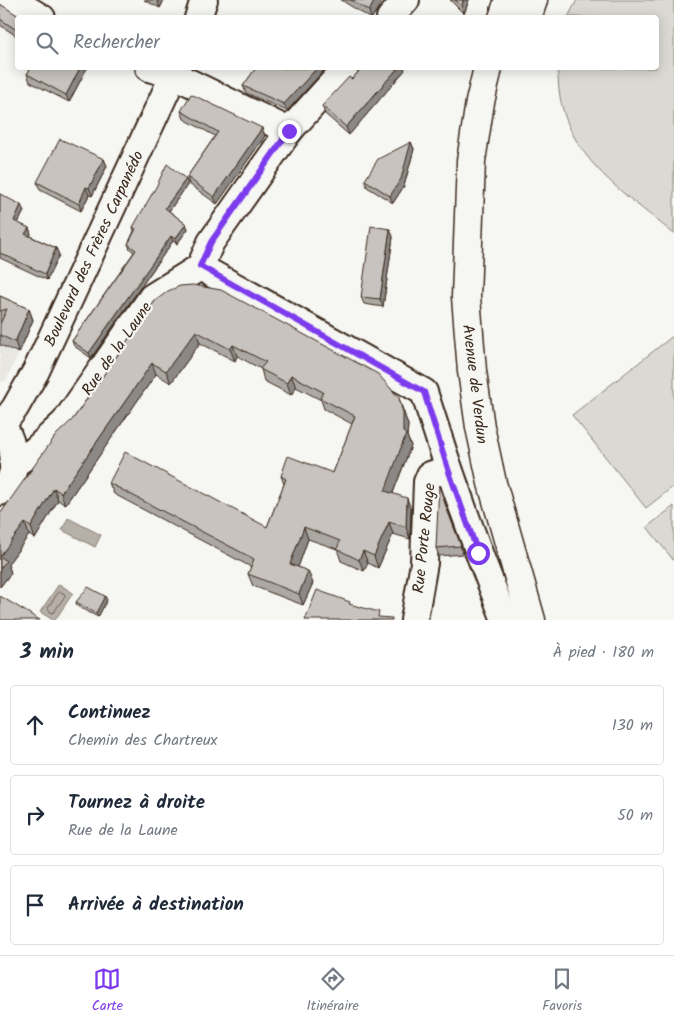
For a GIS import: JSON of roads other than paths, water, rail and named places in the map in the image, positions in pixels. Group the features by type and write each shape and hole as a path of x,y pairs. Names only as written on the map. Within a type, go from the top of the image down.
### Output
{"main road":[{"path":"504,15 508,0"},
{"path":"527,15 533,0"},
{"name":"Avenue de Verdun","path":"488,70 480,102 471,161 466,297 472,371 480,427 492,483 531,620"},
{"name":"Avenue de Verdun","path":"469,218 495,106 507,70"},
{"name":"Avenue de Verdun","path":"511,546 548,620"}],"street":[{"path":"12,0 37,15"},
{"path":"199,15 204,0"},
{"path":"393,15 406,0"},
{"path":"167,70 289,131"},
{"name":"Boulevard des Frères Carpanédo","path":"1,424 15,408 36,371 167,70"},
{"path":"344,70 289,131 211,242 200,266 424,392 448,469 478,553 505,620"},
{"name":"Rue de la Laune","path":"14,465 35,450 65,422 152,297 200,266"},
{"path":"0,492 10,479 14,465 9,434 1,424"},
{"name":"Rue Porte Rouge","path":"414,620 424,563 427,482 430,474 448,469"}],"water":[{"path":"68,518 101,535 95,547 62,530"},
{"path":"59,584 73,593 55,620 53,620 40,612"}]}
